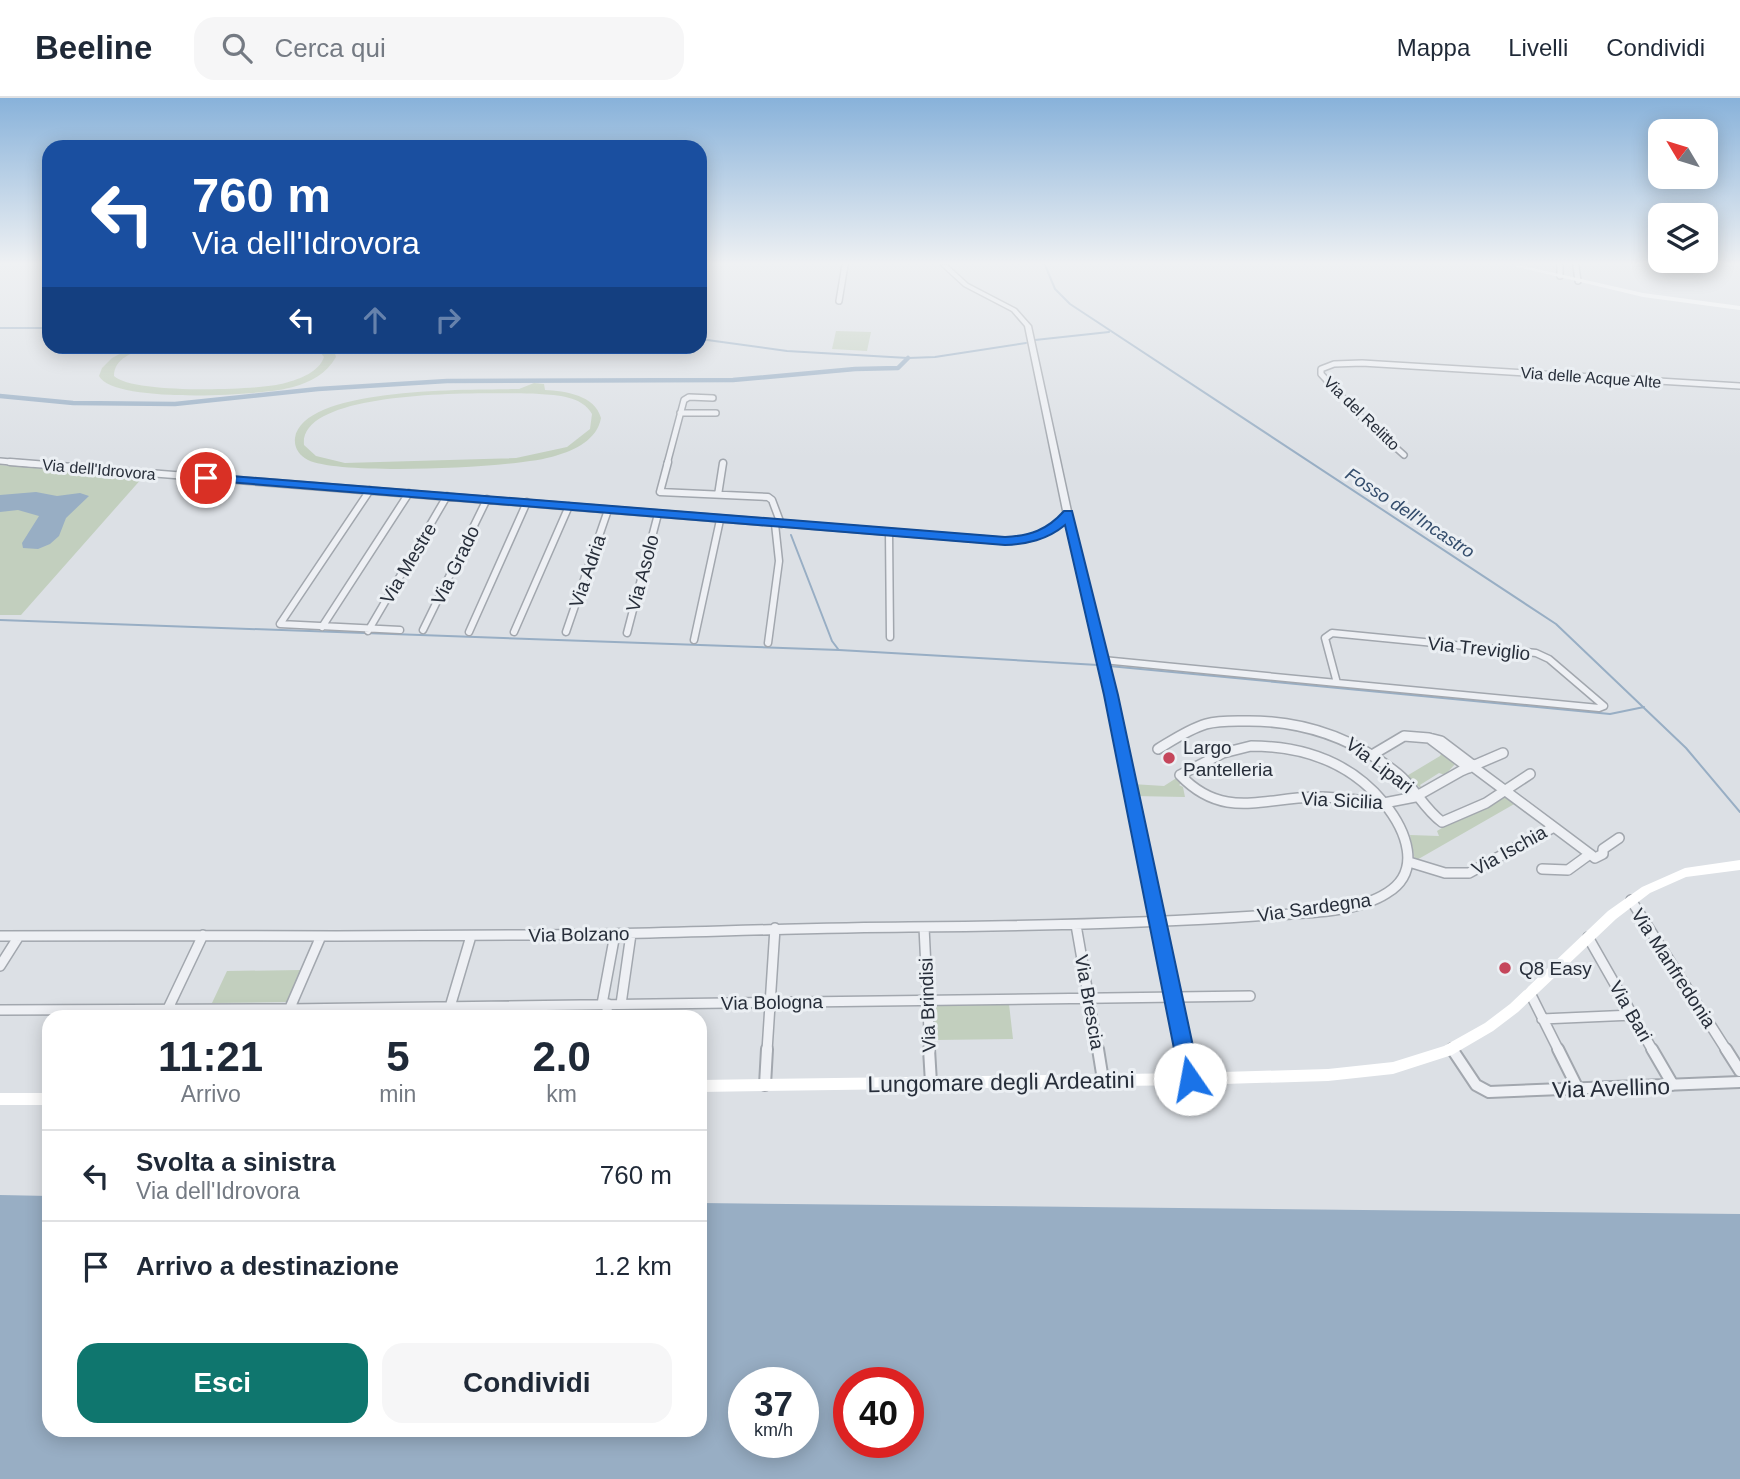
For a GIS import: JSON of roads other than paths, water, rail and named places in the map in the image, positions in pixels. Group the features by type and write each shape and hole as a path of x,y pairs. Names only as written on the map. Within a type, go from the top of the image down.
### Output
{"main road":[{"name":"Lungomare degli Ardeatini","path":"707,1086 1190,1079 1369,1072 1417,1062 1452,1049 1494,1024 1631,900 1678,875 1740,865"},
{"path":"0,1099 42,1099"}],"street":[{"path":"1029,329 1103,660 1190,1079"},
{"name":"Via delle Acque Alte","path":"1320,371 1331,364 1358,362 1740,386"},
{"name":"Via del Relitto","path":"1320,371 1359,414 1404,455"},
{"path":"713,398 686,398 660,491 666,494 770,497 778,524 779,561 768,643"},
{"path":"680,413 716,414"},
{"name":"Via dell'Idrovora","path":"0,461 527,502 720,520 1022,541 1047,532 1068,513"},
{"path":"718,495 723,463"},
{"path":"370,490 280,624 400,630"},
{"path":"322,627 409,493"},
{"name":"Via Mestre","path":"369,630 447,496"},
{"name":"Via Grado","path":"423,630 487,499"},
{"path":"469,632 527,502"},
{"path":"514,632 569,506"},
{"name":"Via Adria","path":"566,632 608,510"},
{"name":"Via Asolo","path":"627,633 658,514"},
{"path":"694,640 720,520"},
{"path":"889,532 890,637"},
{"name":"Via Treviglio","path":"1103,660 1599,708 1604,705 1547,657 1535,652 1332,633 1325,638 1337,682"},
{"name":"Via Lipari","path":"1158,749 1212,722 1273,719 1303,724 1338,735 1372,755 1419,795 1441,822 1486,803 1504,790"},
{"name":"Via Ischia","path":"1372,755 1404,736 1429,738 1554,827 1469,873 1441,872 1409,862"},
{"name":"Via Sicilia","path":"1384,803 1365,783 1336,764 1309,753 1280,747 1235,748 1180,775 1202,795 1230,801 1314,796 1384,803 1398,803 1503,753"},
{"path":"1504,790 1530,774"},
{"path":"1384,803 1404,836 1409,862"},
{"path":"1554,827 1595,858 1619,838"},
{"path":"1542,869 1568,870 1590,854"},
{"name":"Via Sardegna","path":"1158,923 1311,911 1368,901 1397,886 1409,862"},
{"name":"Via Manfredonia","path":"1631,900 1740,1071"},
{"name":"Via Bolzano","path":"0,936 471,936 631,934 775,928 1158,923"},
{"name":"Via Brescia","path":"1076,925 1103,1080"},
{"name":"Via Brindisi","path":"924,927 931,1083"},
{"path":"765,1085 775,928"},
{"path":"605,1010 615,934"},
{"path":"621,1004 631,934"},
{"path":"168,1010 203,935"},
{"path":"0,966 19,936"},
{"path":"289,1010 321,936"},
{"path":"449,1010 471,936"},
{"name":"Via Bari","path":"1588,937 1673,1085"},
{"path":"1530,993 1578,1089"},
{"name":"Via Bologna","path":"487,1010 605,1004 1251,996"},
{"name":"Via Bologna","path":"0,1010 42,1011"},
{"path":"1542,1018 1633,1015"},
{"name":"Via Avellino","path":"1452,1049 1482,1089 1492,1093 1740,1082"}],"water":[{"path":"36,492 57,496 80,493 89,496 66,518 59,536 50,544 38,549 23,548 22,543 39,516 18,510 0,512 0,495"},
{"path":"0,1195 42,1196 42,1437 707,1437 707,1203 1740,1214 1740,1479 0,1479"}],"waterway":[{"name":"Fosso dell'Incastro","path":"1109,329 1556,624 1643,707"},
{"path":"1035,340 1109,332"},
{"path":"707,340 787,351 908,358 935,357 1026,343"},
{"path":"0,396 73,403 175,404 318,389 447,381 733,380 855,369 898,368 908,358"},
{"path":"791,535 832,641 838,649"},
{"path":"0,620 839,650 1098,665"},
{"path":"1109,666 1610,714 1643,707"},
{"name":"Fosso dell'Incastro","path":"1643,707 1686,748 1740,812"}],"place":[{"name":"Largo Pantelleria","path":"1169,758"},
{"name":"Q8 Easy","path":"1505,968"}]}
